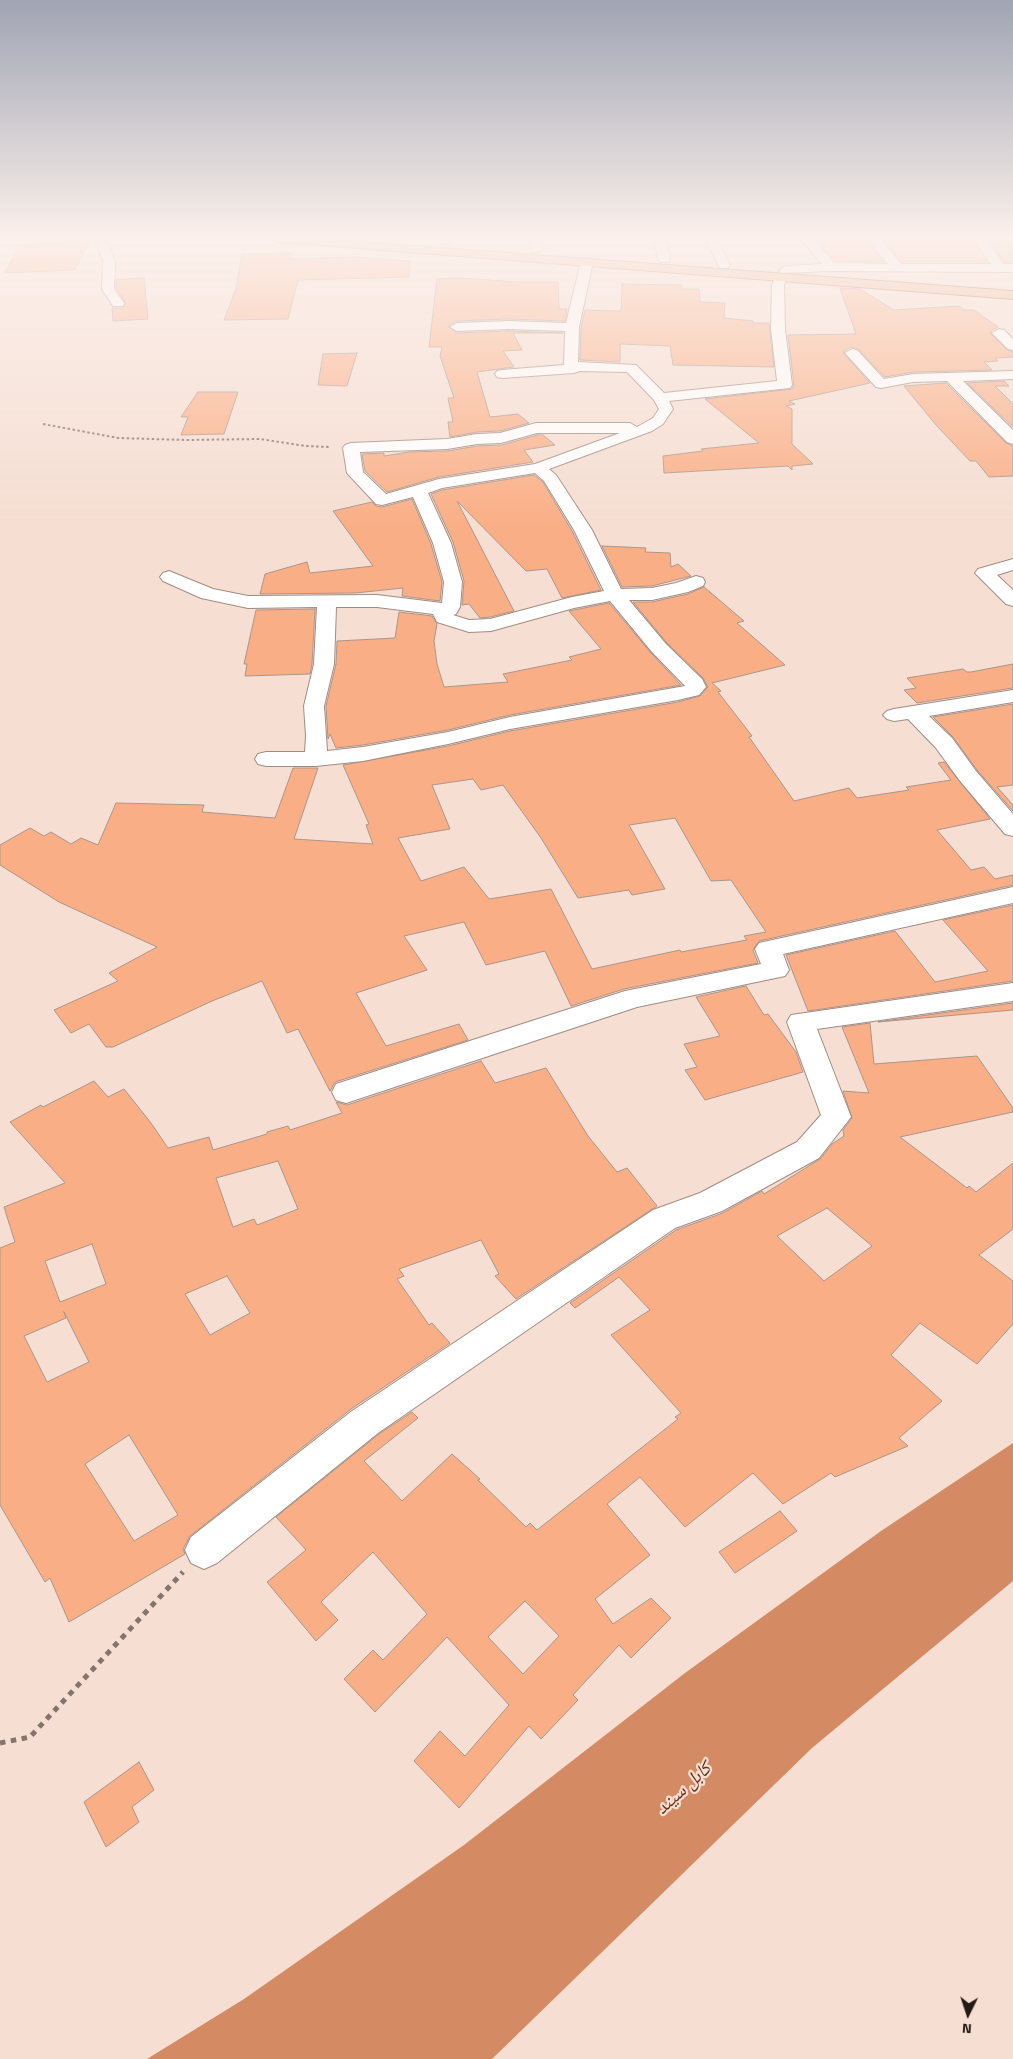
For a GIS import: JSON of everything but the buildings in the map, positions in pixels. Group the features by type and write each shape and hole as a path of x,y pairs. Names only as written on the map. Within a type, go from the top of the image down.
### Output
{"street":[{"path":"502,374 574,368 571,366 572,335"},
{"path":"660,398 785,385 779,335"},
{"path":"1000,335 1013,346"},
{"path":"852,353 881,384 913,378 1013,375"},
{"path":"571,366 631,368 660,398 666,409 658,421 647,428 538,468 439,484 382,500 355,473 351,448 447,444 477,439 501,438 536,428 647,428"},
{"path":"951,377 1013,439"},
{"path":"266,759 316,759 373,753 448,738 510,722 678,694 696,688 695,683 659,648 615,596 583,530 550,478 538,468"},
{"path":"169,577 208,594 248,602 377,601 449,610 451,607 453,582 442,544 419,491"},
{"path":"1013,564 984,573 1013,600"},
{"path":"443,610 442,615 444,618 454,622 469,626 491,625 572,603 615,596 652,594 680,588 696,582"},
{"path":"316,759 317,736 314,706 324,664 327,601"},
{"path":"1013,696 903,714 944,743 973,783 1013,829"},
{"path":"346,1092 634,998 776,970 768,949 1013,895"},
{"path":"204,1550 365,1422 656,1224 664,1219 711,1202 808,1150 836,1117 801,1022 1013,992"}],"path":[{"path":"43,424 118,438 186,440 260,439 306,446 351,448"},
{"path":"0,1743 30,1736 204,1550"}],"water":[{"name":"کابل سيند","path":"1013,1443 1013,1581 812,1748 492,2059 147,2059 244,1999 464,1845 685,1673 881,1531"}]}
